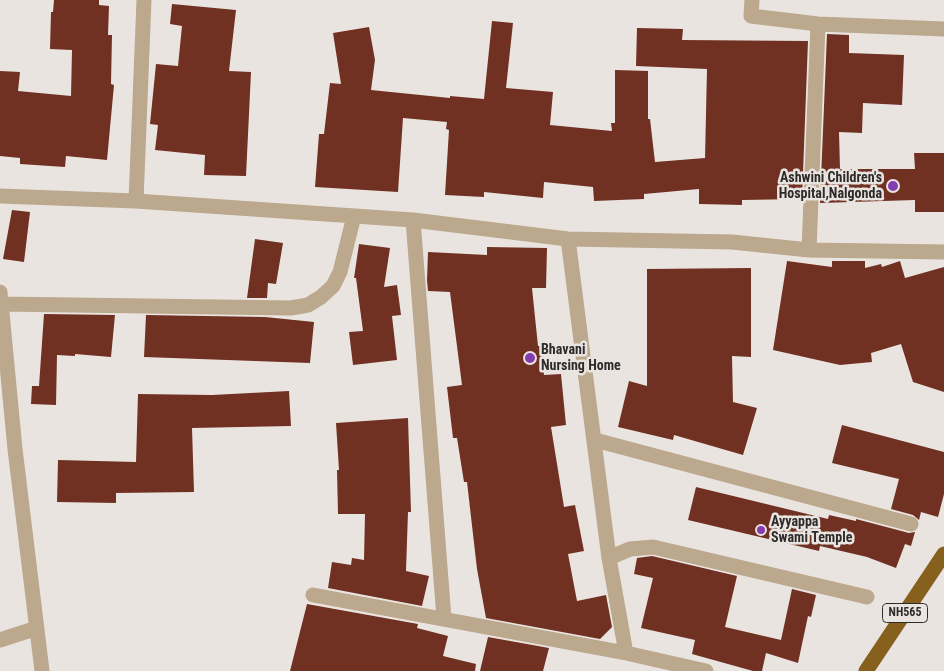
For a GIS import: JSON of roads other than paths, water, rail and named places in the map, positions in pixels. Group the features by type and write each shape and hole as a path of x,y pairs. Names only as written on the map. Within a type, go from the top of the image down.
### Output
{"highway":[{"name":"NH565","path":"866,671 944,554"}],"street":[{"path":"136,202 144,0"},
{"path":"752,0 751,16 818,24 944,29"},
{"path":"809,250 818,24"},
{"path":"0,196 136,202 413,220 568,239 732,242 809,250 944,252"},
{"path":"42,671 15,449 0,300 291,308 308,305 333,286 340,272 354,216"},
{"path":"413,220 444,618"},
{"path":"568,239 609,558 626,653"},
{"path":"595,440 911,524"},
{"path":"609,558 630,550 653,547 867,597"},
{"path":"313,595 626,653 706,671"},
{"path":"0,640 37,628"}],"place":[{"name":"Ashwini Children's Hospital,Nalgonda","path":"893,186"},
{"name":"Bhavani Nursing Home","path":"530,358"},
{"name":"Ayyappa Swami Temple","path":"761,530"}]}
